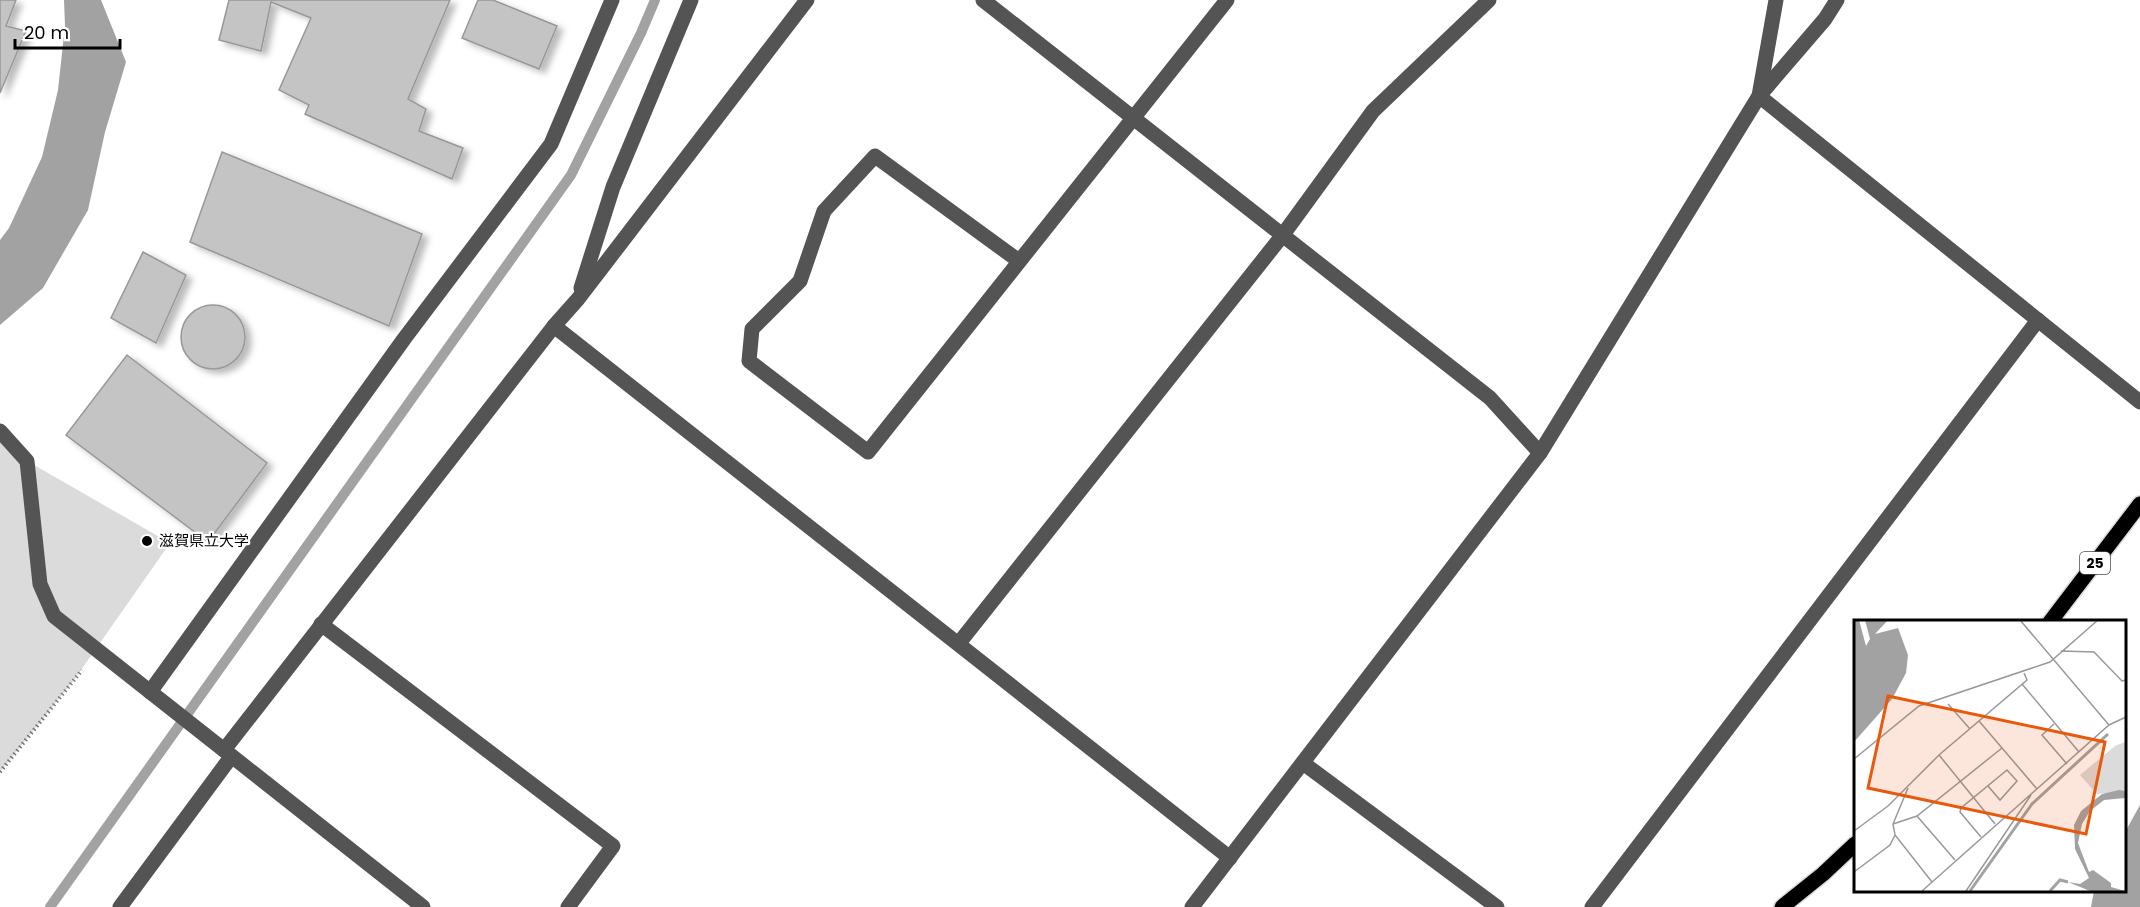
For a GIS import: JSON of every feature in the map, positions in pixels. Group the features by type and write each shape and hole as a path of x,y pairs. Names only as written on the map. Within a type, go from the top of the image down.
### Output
{"main road":[{"name":"25","path":"2052,620 2140,504"},
{"path":"1782,907 1854,845"}],"street":[{"path":"150,692 404,339 551,144 612,0"},
{"path":"578,299 613,187 691,0"},
{"path":"120,907 321,624 554,326 578,299 807,0"},
{"path":"983,0 1490,399 1540,453"},
{"path":"1019,261 875,156 825,211 800,280 752,329 749,362 868,452 1227,0"},
{"path":"958,643 1282,236 1373,111 1489,0"},
{"path":"1759,96 1776,0"},
{"path":"1192,907 1540,453 1759,96 1825,19 1837,0"},
{"path":"1759,96 2140,402"},
{"path":"1592,907 2038,320"},
{"path":"554,326 1230,858"},
{"path":"0,431 27,461 40,584 54,616 423,907"},
{"path":"321,624 613,846 568,907"},
{"path":"1302,763 1497,907"}],"path":[{"path":"0,772 97,651"}],"shaded area":[{"path":"64,0 101,0 126,62 105,132 88,210 43,288 0,325 0,240 9,228 42,157 58,90 65,26"},
{"path":"0,431 27,461 170,543 74,680 0,772"},
{"path":"2140,805 2140,907 2091,907 2094,892 2125,892 2125,832"}],"building":[{"path":"0,0 16,0 6,26 26,31 0,93"},
{"path":"229,0 450,0 408,99 426,109 419,131 463,148 452,179 305,114 309,105 279,90 311,18 271,2 261,51 219,40"},
{"path":"478,0 493,0 557,26 539,69 462,38"},
{"path":"222,152 422,234 389,326 190,242"},
{"path":"143,252 186,275 156,343 111,318"},
{"path":"213,305 225,307 236,314 243,325 245,337 243,349 236,360 225,367 213,369 201,367 190,360 183,349 181,337 183,325 190,314 201,307"},
{"path":"127,355 267,463 208,542 66,435"}],"waterway":[{"path":"50,907 571,175 655,0"}],"place":[{"name":"滋賀県立大学","path":"147,541"}]}
